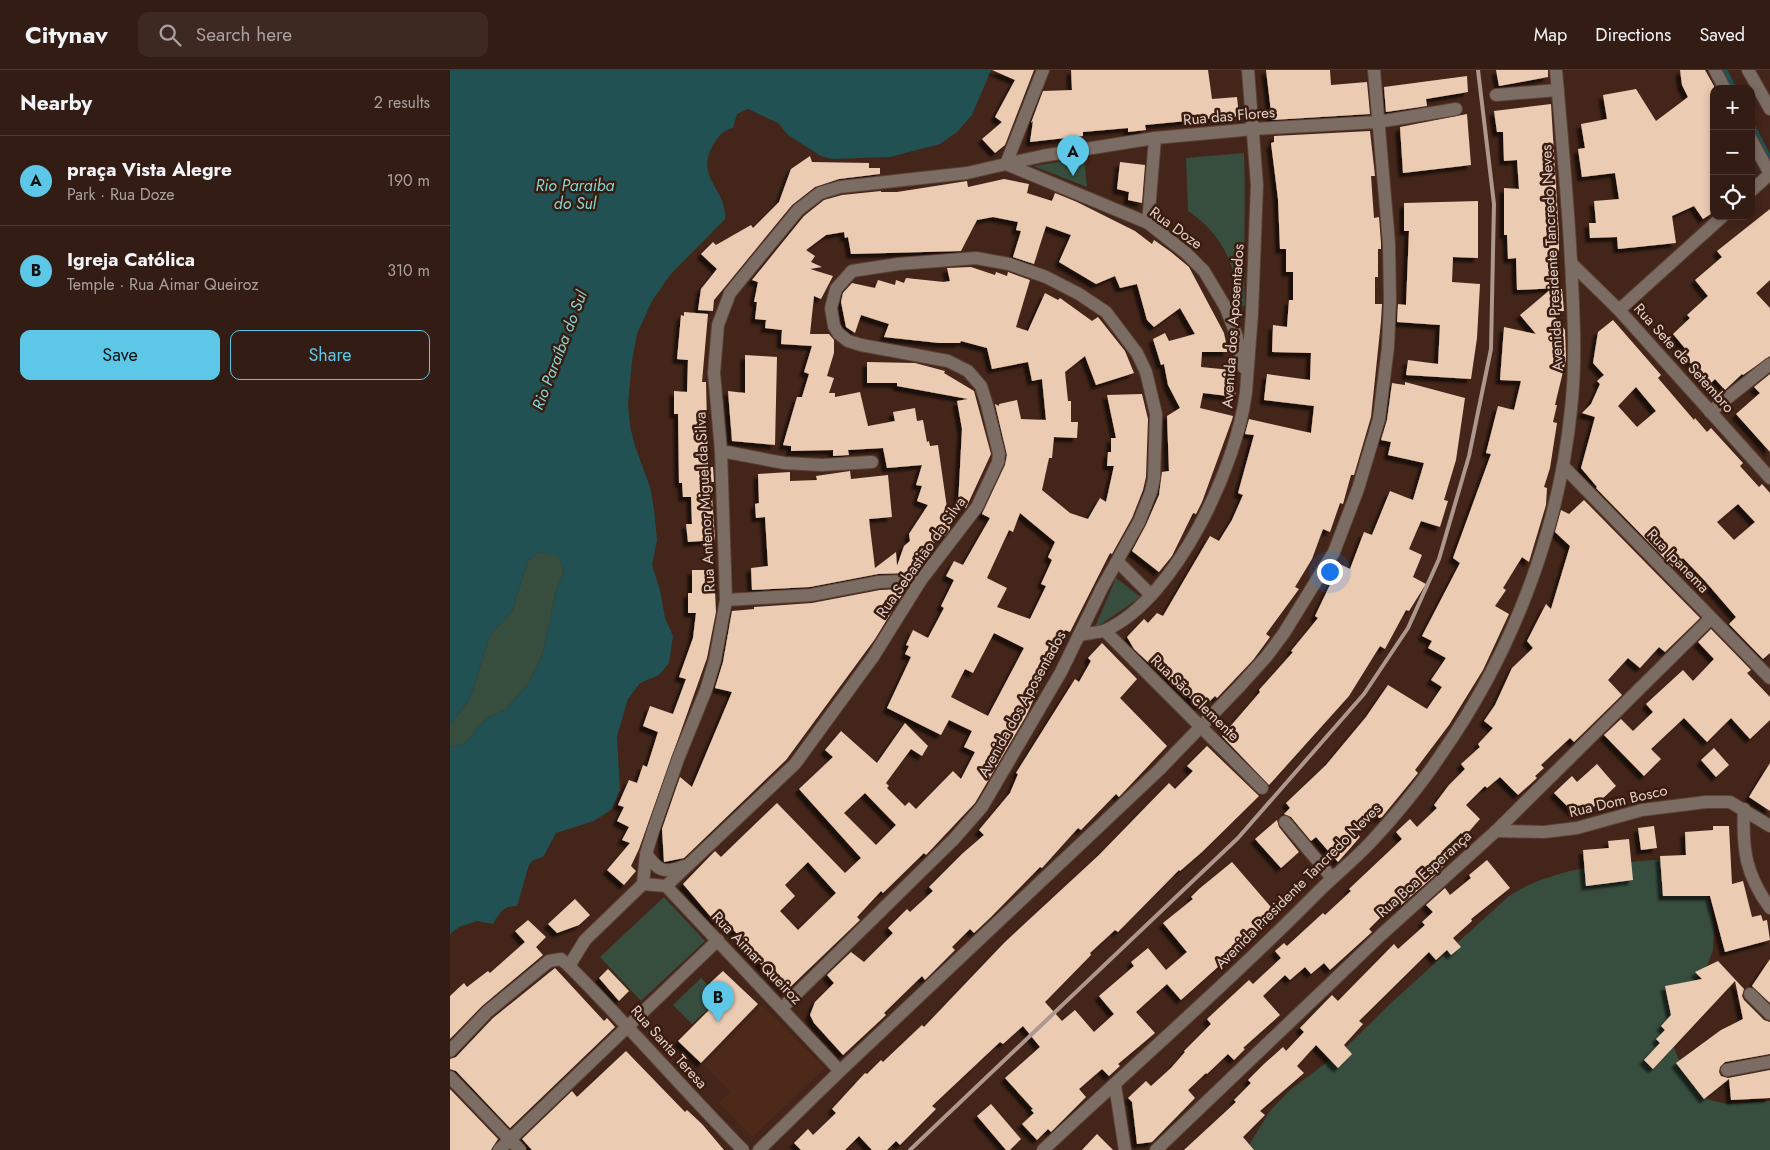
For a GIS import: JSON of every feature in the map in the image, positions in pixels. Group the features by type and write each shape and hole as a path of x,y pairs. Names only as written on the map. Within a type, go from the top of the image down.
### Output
{"street":[{"path":"1006,164 1043,70"},
{"name":"Avenida dos Aposentados","path":"782,1008 954,838 982,807 1045,699 1079,635 1105,630 1151,595 1185,551 1208,508 1238,435 1243,417 1246,392 1256,228 1254,129 1248,70"},
{"path":"760,1150 840,1071 1153,776 1267,656 1315,585 1334,552 1358,489 1371,445 1383,389 1390,301 1386,190 1374,70"},
{"name":"Avenida Presidente Tancredo Neves","path":"1043,1150 1368,844 1408,798 1441,755 1474,704 1517,620 1548,526 1563,466 1571,409 1575,352 1571,263 1556,70"},
{"path":"1715,70 1723,85"},
{"path":"1748,70 1770,109"},
{"path":"1496,95 1558,90"},
{"name":"Rua das Flores","path":"1006,164 1051,154 1155,138 1254,129 1378,122 1456,109"},
{"path":"1148,224 1155,138"},
{"path":"1755,146 1770,174 1755,187"},
{"name":"Rua Doze","path":"1006,164 1148,224 1196,262 1219,294 1237,337 1246,392"},
{"name":"Rua Antenor Miguel da Silva","path":"643,884 646,854 678,760 706,690 715,660 726,600 721,452 714,373 717,332 724,306 740,281 804,204 820,193 840,187 967,173 1006,164"},
{"path":"1619,310 1719,220"},
{"name":"Rua Sebastião da Silva","path":"666,886 684,866 723,834 795,764 873,657 921,580 977,507 995,470 999,454 990,414 981,386 968,371 948,361 861,345 848,341 838,333 834,326 831,308 833,300 844,278 860,268 947,259 989,260 1025,269 1066,286 1106,312 1117,324 1137,353 1146,372 1156,414 1157,434 1154,478 1151,492 1139,522 1102,588 1079,635"},
{"name":"Rua Sete de Setembro","path":"1571,263 1619,310 1770,478"},
{"path":"1710,412 1770,364"},
{"path":"721,452 784,463 822,465 872,462"},
{"name":"Rua Ipanema","path":"1563,466 1770,678"},
{"path":"1118,562 1151,595"},
{"path":"726,600 811,595 879,582 921,580"},
{"name":"Rua Boa Esperança","path":"1156,1150 1381,935 1496,831 1710,618"},
{"name":"Rua São Clemente","path":"1105,630 1262,788"},
{"name":"Rua Dom Bosco","path":"1496,831 1544,832 1577,828 1642,810 1678,804 1730,802 1770,826"},
{"path":"1744,809 1746,861 1751,877 1770,908"},
{"path":"1285,822 1332,878"},
{"path":"646,854 654,866 661,869 668,870 684,866"},
{"path":"556,958 569,966 586,940 643,884 666,886"},
{"name":"Rua Aimar Queiroz","path":"666,886 840,1071"},
{"path":"450,1051 464,1034 507,994 548,961 586,940"},
{"path":"499,1150 718,940"},
{"name":"Rua Santa Teresa","path":"569,966 629,1026 706,1113 744,1150"},
{"path":"1750,994 1770,1014"},
{"path":"1727,1070 1770,1062"},
{"path":"450,1077 520,1150"},
{"path":"1114,1085 1124,1150"}],"shaded area":[{"path":"763,1005 825,1068 752,1137 719,1103 730,1091 704,1065"}],"green space":[{"path":"1244,153 1245,305 1242,307 1233,270 1224,249 1208,228 1188,211 1186,158"},
{"path":"1084,158 1087,187 1033,166"},
{"path":"538,552 559,556 564,571 557,588 542,655 529,683 506,709 487,718 465,743 454,747 450,745 450,725 470,699 490,635 512,611 528,561"},
{"path":"1116,578 1141,597 1094,629"},
{"path":"1668,859 1703,883 1711,907 1714,927 1713,950 1708,964 1685,994 1673,1045 1678,1058 1702,1095 1707,1099 1727,1104 1770,1101 1770,1150 1246,1150 1270,1111 1290,1090 1343,1050 1391,1003 1509,896 1546,878 1566,872 1627,862"},
{"path":"664,897 705,941 641,1001 600,957"},
{"path":"701,978 720,998 692,1024 673,1005"}],"water":[{"name":"Rio Paraiba do Sul","path":"450,70 991,70 972,115 957,132 940,144 890,157 832,159 821,156 788,135 778,123 748,109 737,114 733,128 724,131 717,139 709,154 707,165 712,182 721,199 725,219 670,275 652,301 637,334 632,361 628,404 630,426 650,487 654,509 657,540 652,565 660,590 665,618 673,636 669,663 659,675 640,683 628,699 617,736 620,790 611,810 594,821 556,833 543,857 533,860 529,865 517,906 502,910 493,924 477,921 459,927 450,934 450,745 454,747 465,743 487,718 506,709 529,683 542,655 557,588 564,571 559,557 538,552 528,561 512,611 490,635 470,699 450,725"}],"building":[{"path":"992,70 1034,70 1005,145 995,153 982,139 1002,122 995,117 1015,80"},
{"path":"1071,70 1208,70 1212,99 1237,97 1239,116 1145,125 1146,130 1128,132 1128,128 1083,132 1083,136 1030,142 1033,121 1031,123 1043,91 1072,90"},
{"path":"1266,70 1330,70 1331,85 1367,82 1370,114 1272,120"},
{"path":"1496,70 1548,70 1548,77 1499,86"},
{"path":"1680,70 1705,70 1713,85 1710,85 1710,215 1703,219 1694,206 1672,216 1676,243 1618,249 1617,237 1590,238 1589,223 1596,223 1594,201 1619,199 1615,173 1582,177 1578,149 1585,148 1581,124 1607,119 1603,95 1636,89 1656,121 1688,97 1682,85"},
{"path":"1467,76 1468,92 1426,99 1427,106 1386,112 1384,87"},
{"path":"1551,104 1559,235 1559,288 1517,290 1516,258 1508,259 1507,235 1504,235 1504,188 1519,189 1517,160 1504,161 1503,132 1497,132 1494,111"},
{"path":"1467,114 1471,165 1403,173 1400,127"},
{"path":"1370,131 1375,176 1371,176 1374,218 1379,217 1381,243 1381,249 1378,249 1378,277 1375,277 1375,304 1382,304 1371,417 1354,475 1351,475 1343,504 1340,503 1330,532 1323,529 1312,559 1295,587 1299,589 1266,634 1270,637 1253,660 1217,698 1215,696 1207,704 1198,705 1134,649 1127,637 1144,619 1148,623 1157,613 1163,616 1210,536 1219,541 1232,520 1243,495 1238,493 1254,435 1245,434 1249,419 1311,433 1314,406 1264,400 1267,374 1310,380 1311,353 1272,352 1273,325 1287,327 1289,300 1293,300 1293,272 1286,272 1286,249 1280,249 1278,199 1271,143 1274,142 1274,136"},
{"path":"810,156 812,162 869,163 869,168 880,168 880,174 839,179 815,187 792,205 714,300 713,311 698,310 701,289 717,269 701,254 713,242 716,245 751,225 753,228 779,202 791,169"},
{"path":"1120,162 1145,165 1142,203 1128,200 1129,192 1117,189"},
{"path":"1004,179 1029,184 1027,193 1052,201 1055,193 1135,231 1152,244 1154,240 1189,267 1224,333 1228,352 1202,352 1201,367 1231,370 1236,397 1203,393 1200,408 1233,416 1202,502 1196,514 1193,513 1172,556 1159,572 1132,551 1159,495 1162,472 1169,471 1167,416 1180,408 1168,385 1164,364 1161,365 1153,339 1165,333 1169,341 1195,334 1180,308 1154,327 1147,320 1137,284 1120,288 1115,276 1096,284 1059,262 1071,235 1046,226 1034,264 1013,257 1021,231 1016,230 1018,222 993,217 977,220 961,251 851,254 848,237 845,238 844,232 826,235 806,250 815,256 811,262 822,267 810,269 833,276 821,299 814,296 810,334 829,334 834,340 834,353 827,376 834,378 829,393 835,393 835,397 860,392 868,426 895,421 893,412 915,408 917,421 923,420 927,442 929,441 930,446 938,445 950,529 945,536 940,533 926,557 907,573 878,574 810,587 752,590 751,568 768,566 765,517 756,518 755,504 759,503 758,474 790,472 790,481 817,480 816,476 850,471 851,479 888,475 892,517 869,519 875,568 896,552 897,566 904,546 910,541 909,534 928,505 917,501 922,486 916,485 922,465 887,468 883,448 848,450 849,455 833,456 833,450 791,451 791,446 783,445 797,397 802,397 809,374 804,372 812,346 781,344 782,330 765,328 766,320 755,319 757,302 754,302 758,282 752,280 804,216 824,200 842,195 881,191 897,192 967,181 968,187"},
{"path":"1478,201 1478,258 1453,257 1452,282 1480,284 1477,338 1471,379 1406,375 1408,360 1438,364 1440,325 1397,322 1398,304 1406,305 1409,231 1404,231 1404,203"},
{"path":"1770,209 1770,280 1756,293 1770,308 1770,356 1742,374 1725,390 1715,379 1711,383 1694,367 1684,356 1688,352 1673,334 1690,318 1687,315 1708,296 1695,280 1722,257 1717,251"},
{"path":"971,267 995,275 996,272 1007,276 1008,272 1030,280 1016,327 1028,331 1045,293 1058,300 1060,298 1092,321 1098,317 1125,351 1134,373 1096,385 1085,356 1065,372 1068,401 1071,401 1071,422 1078,422 1077,438 1054,437 1052,458 1049,458 1042,490 1070,513 1088,519 1100,498 1106,502 1114,466 1107,466 1108,452 1111,452 1111,438 1116,438 1107,395 1142,394 1148,419 1146,477 1132,518 1112,554 1110,553 1070,632 1065,630 1026,716 975,803 926,855 924,853 883,893 881,891 857,917 860,920 786,991 740,942 743,940 722,918 716,923 683,884 715,851 721,857 777,803 845,873 861,858 799,789 833,757 825,750 841,731 877,763 905,723 928,746 922,756 911,749 886,783 889,786 887,788 905,806 909,802 916,809 953,771 961,779 975,752 964,747 972,731 949,720 941,735 887,708 911,657 905,654 909,646 906,645 913,630 928,638 944,608 941,606 954,580 946,576 954,561 963,565 990,518 982,514 1005,465 1007,455 995,404 999,406 999,404 1017,400 1021,419 1046,420 1042,379 1032,381 1028,362 992,369 987,348 961,341 960,343 939,343 884,337 889,324 861,315 855,333 846,327 841,302 843,293 852,283 875,288 878,280 895,285 896,280 904,283 906,278 944,282 950,281 947,268","holes":["1020,513 1055,542 1048,557 1052,560 1041,584 1046,586 1030,619 997,607 1007,588 987,578 1009,530 1013,532","994,633 1024,648 988,716 951,697 965,669 973,673","865,793 896,825 876,845 844,813","808,862 836,893 798,930 780,911 795,896 785,885"]},
{"path":"1551,289 1562,289 1564,311 1551,312 1565,330 1566,359 1555,405 1557,405 1553,422 1557,423 1550,468 1544,487 1547,488 1546,505 1529,562 1522,557 1503,588 1506,590 1495,606 1509,614 1483,670 1449,725 1415,770 1418,773 1382,817 1379,818 1372,811 1354,830 1360,837 1338,862 1316,837 1311,841 1291,817 1284,814 1290,808 1286,803 1326,765 1366,717 1388,685 1427,709 1442,687 1431,680 1446,658 1428,648 1432,641 1422,636 1460,563 1453,558 1491,454 1486,453 1498,406 1514,410 1521,381 1500,380 1504,327 1536,334 1520,315"},
{"path":"684,312 708,314 702,382 706,382 708,467 713,467 714,482 711,482 715,540 688,542 686,524 692,524 691,497 683,497 682,483 679,483 678,414 674,414 674,391 687,392 688,360 677,359 681,315 684,316"},
{"path":"1613,320 1661,375 1658,378 1694,420 1695,418 1707,432 1711,428 1743,463 1740,466 1759,487 1762,484 1770,493 1770,653 1763,659 1729,624 1736,617 1705,581 1683,558 1673,567 1596,488 1581,468 1595,417 1582,413 1591,404 1600,384 1597,381 1604,375 1593,363 1598,332","holes":["1636,387 1656,411 1637,427 1618,406","1738,504 1755,522 1734,540 1717,522"]},
{"path":"745,355 777,357 775,445 732,441 728,391 745,393"},
{"path":"867,362 915,363 945,371 944,373 974,391 991,454 966,508 958,505 962,429 957,401 968,399 897,386 897,383 867,383"},
{"path":"1770,374 1770,452 1736,414 1760,393 1754,387"},
{"path":"1405,382 1465,398 1456,460 1444,500 1448,501 1440,527 1421,521 1409,549 1422,555 1413,577 1426,584 1409,611 1406,610 1385,649 1380,646 1349,696 1269,785 1222,736 1293,652 1291,651 1318,618 1315,616 1340,564 1350,569 1364,532 1372,535 1390,491 1413,500 1424,463 1388,455 1391,442 1381,440 1387,420 1392,383 1405,385"},
{"path":"1584,500 1700,618 1665,652 1659,647 1640,668 1628,658 1608,680 1622,695 1574,742 1570,738 1541,765 1544,768 1535,776 1537,778 1518,795 1500,777 1487,788 1485,786 1466,805 1480,819 1465,836 1461,833 1442,851 1450,859 1434,876 1401,905 1398,900 1369,929 1372,932 1330,970 1324,963 1311,974 1305,967 1290,980 1285,975 1263,996 1280,1015 1243,1048 1245,1049 1234,1060 1228,1054 1188,1090 1195,1098 1152,1142 1137,1144 1132,1102 1128,1098 1146,1081 1151,1086 1171,1068 1184,1051 1211,1024 1207,1019 1249,980 1253,984 1281,958 1275,951 1284,943 1287,946 1323,913 1325,915 1351,891 1349,889 1402,839 1396,832 1410,819 1417,827 1437,808 1434,805 1449,785 1465,769 1461,764 1480,747 1478,744 1493,728 1484,721 1495,705 1512,668 1533,648 1527,641 1546,604 1551,609 1570,546 1555,532 1561,510 1569,514"},
{"path":"692,570 714,570 716,612 707,658 639,849 631,866 636,871 624,885 607,870 630,843 622,840 629,827 617,821 624,807 618,805 629,780 637,783 643,765 647,767 658,732 643,726 650,706 673,714 686,679 679,677 693,638 696,613 688,613 688,593 692,593"},
{"path":"880,590 905,590 875,639 786,760 684,858 664,862 662,829 680,777 692,787 732,692 715,688 723,662 732,611 754,609 754,607 812,603"},
{"path":"1711,629 1751,670 1747,673 1770,697 1770,720 1750,739 1731,718 1707,742 1684,718 1651,749 1661,759 1644,776 1604,735 1621,719 1633,731 1653,712 1646,704 1683,670 1693,681 1714,659 1698,642"},
{"path":"1102,643 1137,679 1120,698 1167,746 1119,797 1116,794 1081,830 1078,828 1042,868 1040,867 974,933 970,929 952,947 955,950 925,980 922,976 884,1013 886,1015 843,1055 814,1023 810,1015 815,1002 834,983 827,975 851,952 864,962 893,933 888,928 907,909 910,912 933,891 929,887 984,835 979,830 1010,793 1018,774 1016,773 1075,679 1079,682 1091,661 1088,658"},
{"path":"1207,746 1259,796 1202,852 1179,870 1118,932 1115,930 1090,953 1091,955 1045,1002 1062,1021 1075,1010 1094,1032 1114,1014 1099,996 1134,966 1131,962 1148,948 1166,970 1187,952 1163,923 1193,899 1191,897 1199,889 1232,862 1277,914 1181,1000 1167,984 1136,1012 1155,1033 1118,1064 1120,1066 1109,1076 1102,1069 1079,1089 1086,1097 1051,1132 1048,1129 1037,1140 1022,1124 1034,1113 1031,1110 1033,1109 1005,1078 1040,1047 1023,1026 1003,1044 1000,1042 932,1106 936,1109 900,1145 896,1141 887,1150 872,1150 859,1136 845,1150 801,1150 794,1143 808,1129 813,1135 836,1113 832,1109 865,1073 867,1074 881,1060 883,1062 922,1025 924,1027 1005,942 1099,855 1169,783 1175,789 1193,771 1187,766"},
{"path":"1714,748 1729,765 1716,777 1701,760"},
{"path":"1770,763 1770,811 1749,797"},
{"path":"1597,764 1616,786 1587,813 1581,806 1574,813 1554,793 1572,776 1577,782"},
{"path":"1277,820 1279,827 1299,852 1281,868 1255,839"},
{"path":"1654,826 1657,848 1641,850 1638,828"},
{"path":"1713,826 1729,826 1732,884 1743,881 1752,917 1761,915 1763,921 1767,920 1770,940 1725,952 1710,896 1663,896 1660,856 1686,855 1685,832 1713,830"},
{"path":"1629,839 1633,880 1586,886 1583,850 1609,848 1608,841"},
{"path":"1487,860 1510,888 1471,919 1472,921 1453,938 1461,947 1451,955 1447,950 1436,960 1429,952 1359,1021 1363,1024 1344,1045 1352,1054 1338,1068 1316,1045 1297,1066 1304,1073 1260,1111 1265,1115 1243,1137 1254,1150 1184,1150 1236,1102 1234,1100 1251,1083 1248,1080 1264,1064 1283,1047 1286,1051 1304,1032 1300,1028 1332,995 1338,1001 1394,944 1398,949 1425,925 1422,922 1433,912 1426,905 1445,888 1450,895 1471,878 1469,875"},
{"path":"575,899 590,915 579,925 557,933 548,924"},
{"path":"528,920 546,937 536,947 543,955 482,1006 450,1039 450,996 464,983 467,987 488,971 490,973 525,942 515,931"},
{"path":"1770,959 1770,1003 1752,986"},
{"path":"1718,961 1744,989 1742,996 1744,1000 1764,1020 1770,1022 1770,1054 1725,1062 1720,1067 1719,1072 1721,1076 1728,1078 1770,1070 1770,1098 1731,1100 1729,1079 1704,1099 1676,1063 1721,1030 1743,1019 1735,981 1653,1069 1644,1060 1660,1043 1656,1039 1665,1030 1661,1026 1671,1015 1665,986 1702,979 1695,972"},
{"path":"555,968 604,1021 607,1018 615,1027 510,1128 456,1071 450,1069 450,1059 456,1057 493,1018"},
{"path":"608,969 629,991 619,1001 599,978"},
{"path":"723,971 758,1004 701,1063 678,1041 722,997 710,983"},
{"path":"626,1051 685,1112 687,1110 702,1124 724,1150 532,1150 522,1139 572,1091 577,1097"},
{"path":"450,1089 498,1139 491,1150 450,1150"},
{"path":"991,1104 1021,1139 1010,1150 1006,1150 977,1116"},
{"path":"1097,1134 1113,1150 1082,1150"}],"waterway":[{"path":"1725,70 1732,85"},
{"path":"1755,130 1770,159"}],"railway":[{"path":"910,1150 1238,838 1364,694 1408,628 1439,559 1469,456 1491,349 1494,204 1478,70"}],"place":[{"name":"praça Vista Alegre","path":"1073,176"},
{"name":"Igreja Católica","path":"718,1022"}],"water label":[{"name":"Rio Paraíba do Sul","path":"559,350"}]}
